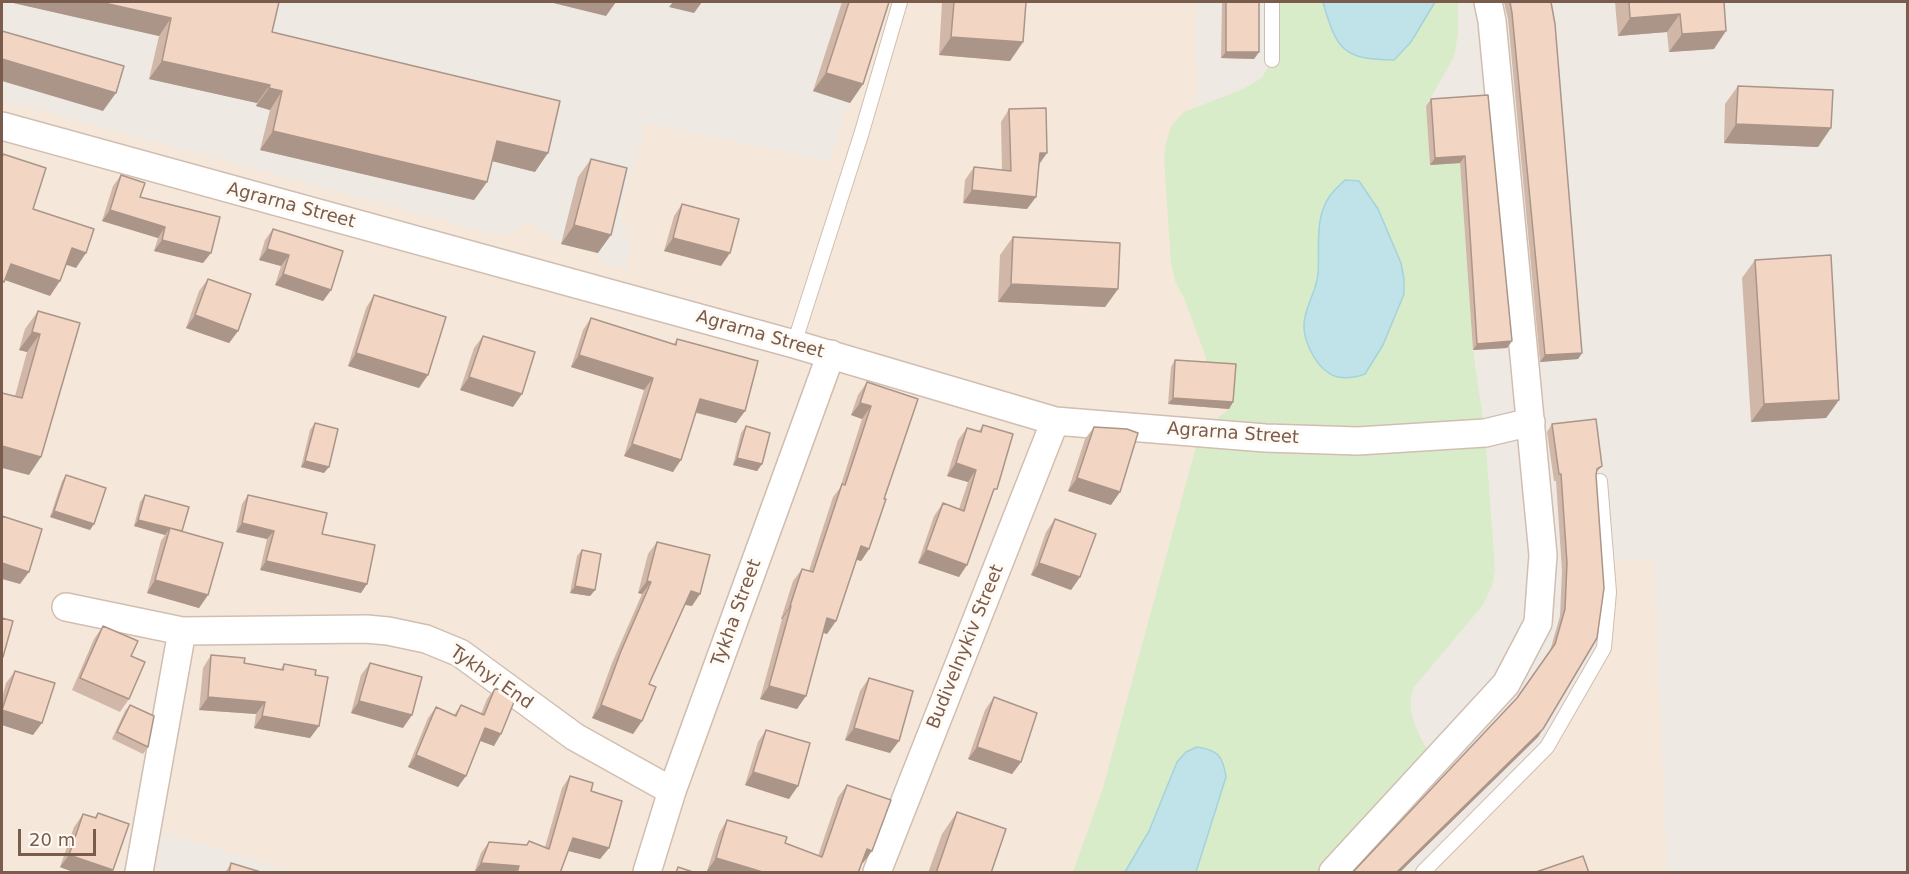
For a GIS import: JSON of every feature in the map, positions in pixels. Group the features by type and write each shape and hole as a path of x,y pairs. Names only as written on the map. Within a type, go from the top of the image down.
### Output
{"street":[{"path":"1333,873 1506,684 1538,622 1543,555 1493,33 1488,2"},
{"name":"Agrarna Street","path":"2,126 831,354 1055,421 1265,438 1358,441 1485,433 1531,422"},
{"name":"Tykha Street","path":"646,873 672,791 831,354"},
{"name":"Budivelnykiv Street","path":"877,873 1055,421"},
{"name":"Tykhyi End","path":"66,607 182,631 366,630 388,631 426,639 460,653 575,737 672,791"},
{"path":"139,873 182,631"}],"lane":[{"path":"794,344 861,135 900,2"},
{"path":"1272,2 1272,60"},
{"path":"1423,873 1547,747 1604,648 1609,592 1600,481"}],"shaded area":[{"path":"2,2 1907,2 1907,872 2,872"},
{"path":"2,2 882,2 829,161 647,123 620,213 630,246 626,270 597,261 598,253 561,244 531,222 502,236 2,100"},
{"path":"1195,2 1272,2 1272,60 1262,78 1243,89 1197,107"},
{"path":"1458,2 1907,2 1907,872 1667,872 1654,560 1607,561 1604,648 1547,747 1423,872 1333,872 1434,762 1411,716 1409,699 1414,687 1492,586 1495,570 1485,433 1473,350 1460,163 1430,165 1426,106 1454,57 1458,33"},
{"path":"147,827 293,872 139,872"}],"green space":[{"path":"1272,2 1323,2 1335,38 1345,50 1351,54 1394,60 1411,42 1435,2 1458,2 1458,33 1454,57 1426,106 1430,164 1460,163 1473,350 1485,433 1495,570 1492,586 1483,605 1414,687 1411,697 1412,716 1419,735 1434,762 1333,872 1192,872 1149,831 1125,872 1073,872 1103,788 1200,432 1229,409 1236,373 1208,369 1184,298 1175,281 1171,263 1164,160 1166,143 1171,126 1184,112 1243,89 1262,78 1272,60"}],"water":[{"path":"1323,2 1435,2 1411,42 1394,60 1363,58 1344,49 1332,31"},
{"path":"1345,180 1359,181 1378,209 1401,263 1404,294 1383,345 1365,374 1345,378 1330,374 1317,361 1308,344 1304,325 1306,311 1317,279 1321,215 1329,197"},
{"path":"1197,747 1210,750 1218,755 1226,777 1196,872 1125,872 1149,831 1177,762 1186,752"}],"building":[{"path":"100,2 279,2 272,32 560,101 548,153 497,141 487,182 273,131 282,91 269,88 270,85 162,61 171,18"},
{"path":"849,2 889,2 863,84 826,73"},
{"path":"954,2 1026,2 1023,42 951,37"},
{"path":"1226,2 1259,2 1259,52 1226,52"},
{"path":"1510,2 1551,2 1555,24 1582,353 1545,355"},
{"path":"1629,2 1724,2 1726,31 1682,34 1680,14 1630,18"},
{"path":"2,31 124,66 116,93 2,59"},
{"path":"1738,86 1833,90 1831,128 1736,124"},
{"path":"1488,95 1512,341 1477,344 1465,156 1435,158 1431,99"},
{"path":"1046,108 1047,153 1040,153 1036,197 972,190 974,167 1011,171 1009,109"},
{"path":"3,154 46,168 33,209 94,229 86,253 72,248 60,281 11,264 4,282 2,281"},
{"path":"591,159 627,168 611,235 574,225"},
{"path":"121,175 145,183 140,197 220,217 211,253 162,240 165,227 110,210"},
{"path":"682,204 739,219 730,253 673,238"},
{"path":"273,229 343,251 331,290 283,274 289,255 267,249"},
{"path":"1013,237 1120,243 1118,289 1011,284"},
{"path":"1831,255 1839,400 1764,404 1755,260"},
{"path":"208,279 251,294 238,331 195,315"},
{"path":"374,295 446,317 428,375 356,353"},
{"path":"38,311 80,323 41,457 2,446 2,393 22,398 40,334 32,332"},
{"path":"591,318 676,345 677,339 758,361 745,411 700,399 681,460 632,444 653,378 579,355"},
{"path":"483,336 535,352 522,394 469,377"},
{"path":"1175,360 1236,364 1233,402 1173,398"},
{"path":"867,382 918,399 869,549 861,546 836,621 827,618 806,696 769,686 802,569 813,572 871,406 860,403"},
{"path":"1596,419 1602,466 1597,469 1596,475 1604,588 1597,638 1543,729 1396,873 1352,873 1517,698 1555,644 1565,609 1567,563 1561,474 1559,474 1552,424"},
{"path":"315,423 338,429 329,467 305,461"},
{"path":"983,425 1013,434 997,489 994,489 967,565 926,550 943,503 964,511 976,470 956,463 967,428 981,432"},
{"path":"746,426 770,433 762,464 737,458"},
{"path":"1094,427 1127,429 1138,433 1120,492 1077,478"},
{"path":"66,475 106,488 94,524 54,511"},
{"path":"145,495 189,507 182,531 138,520"},
{"path":"248,495 327,513 322,534 375,545 367,584 266,561 274,531 242,523"},
{"path":"2,516 42,529 29,572 2,563"},
{"path":"1055,519 1096,534 1080,577 1039,563"},
{"path":"170,528 223,543 208,595 155,580"},
{"path":"657,542 710,555 700,594 691,591 649,684 656,687 642,721 601,705 621,651 651,582 647,581"},
{"path":"582,550 601,554 595,590 575,586"},
{"path":"2,618 13,621 3,657 2,656"},
{"path":"103,626 138,641 131,656 145,662 129,699 80,678"},
{"path":"211,655 245,658 244,663 283,670 284,664 316,670 315,675 328,677 319,726 262,716 265,702 208,697"},
{"path":"370,663 422,677 412,715 359,701"},
{"path":"15,671 55,683 42,723 2,710"},
{"path":"869,678 913,691 899,741 854,728"},
{"path":"495,688 516,697 501,734 485,728 466,776 416,755 436,707 456,716 461,705 484,715"},
{"path":"994,697 1037,713 1021,762 977,747"},
{"path":"130,705 154,716 148,747 117,732"},
{"path":"766,730 810,743 798,786 753,772"},
{"path":"570,776 593,783 591,791 622,801 609,848 573,838 560,873 517,873 519,866 481,863 489,842 527,845 529,841 549,849"},
{"path":"847,785 891,800 872,851 867,849 858,873 766,873 716,858 727,820 787,837 785,843 822,857"},
{"path":"957,812 1006,829 991,873 936,873"},
{"path":"98,813 129,824 113,870 69,855 83,814 96,818"},
{"path":"1583,856 1589,873 1533,873"},
{"path":"231,863 264,873 229,873"},
{"path":"678,867 696,873 676,873"}]}
